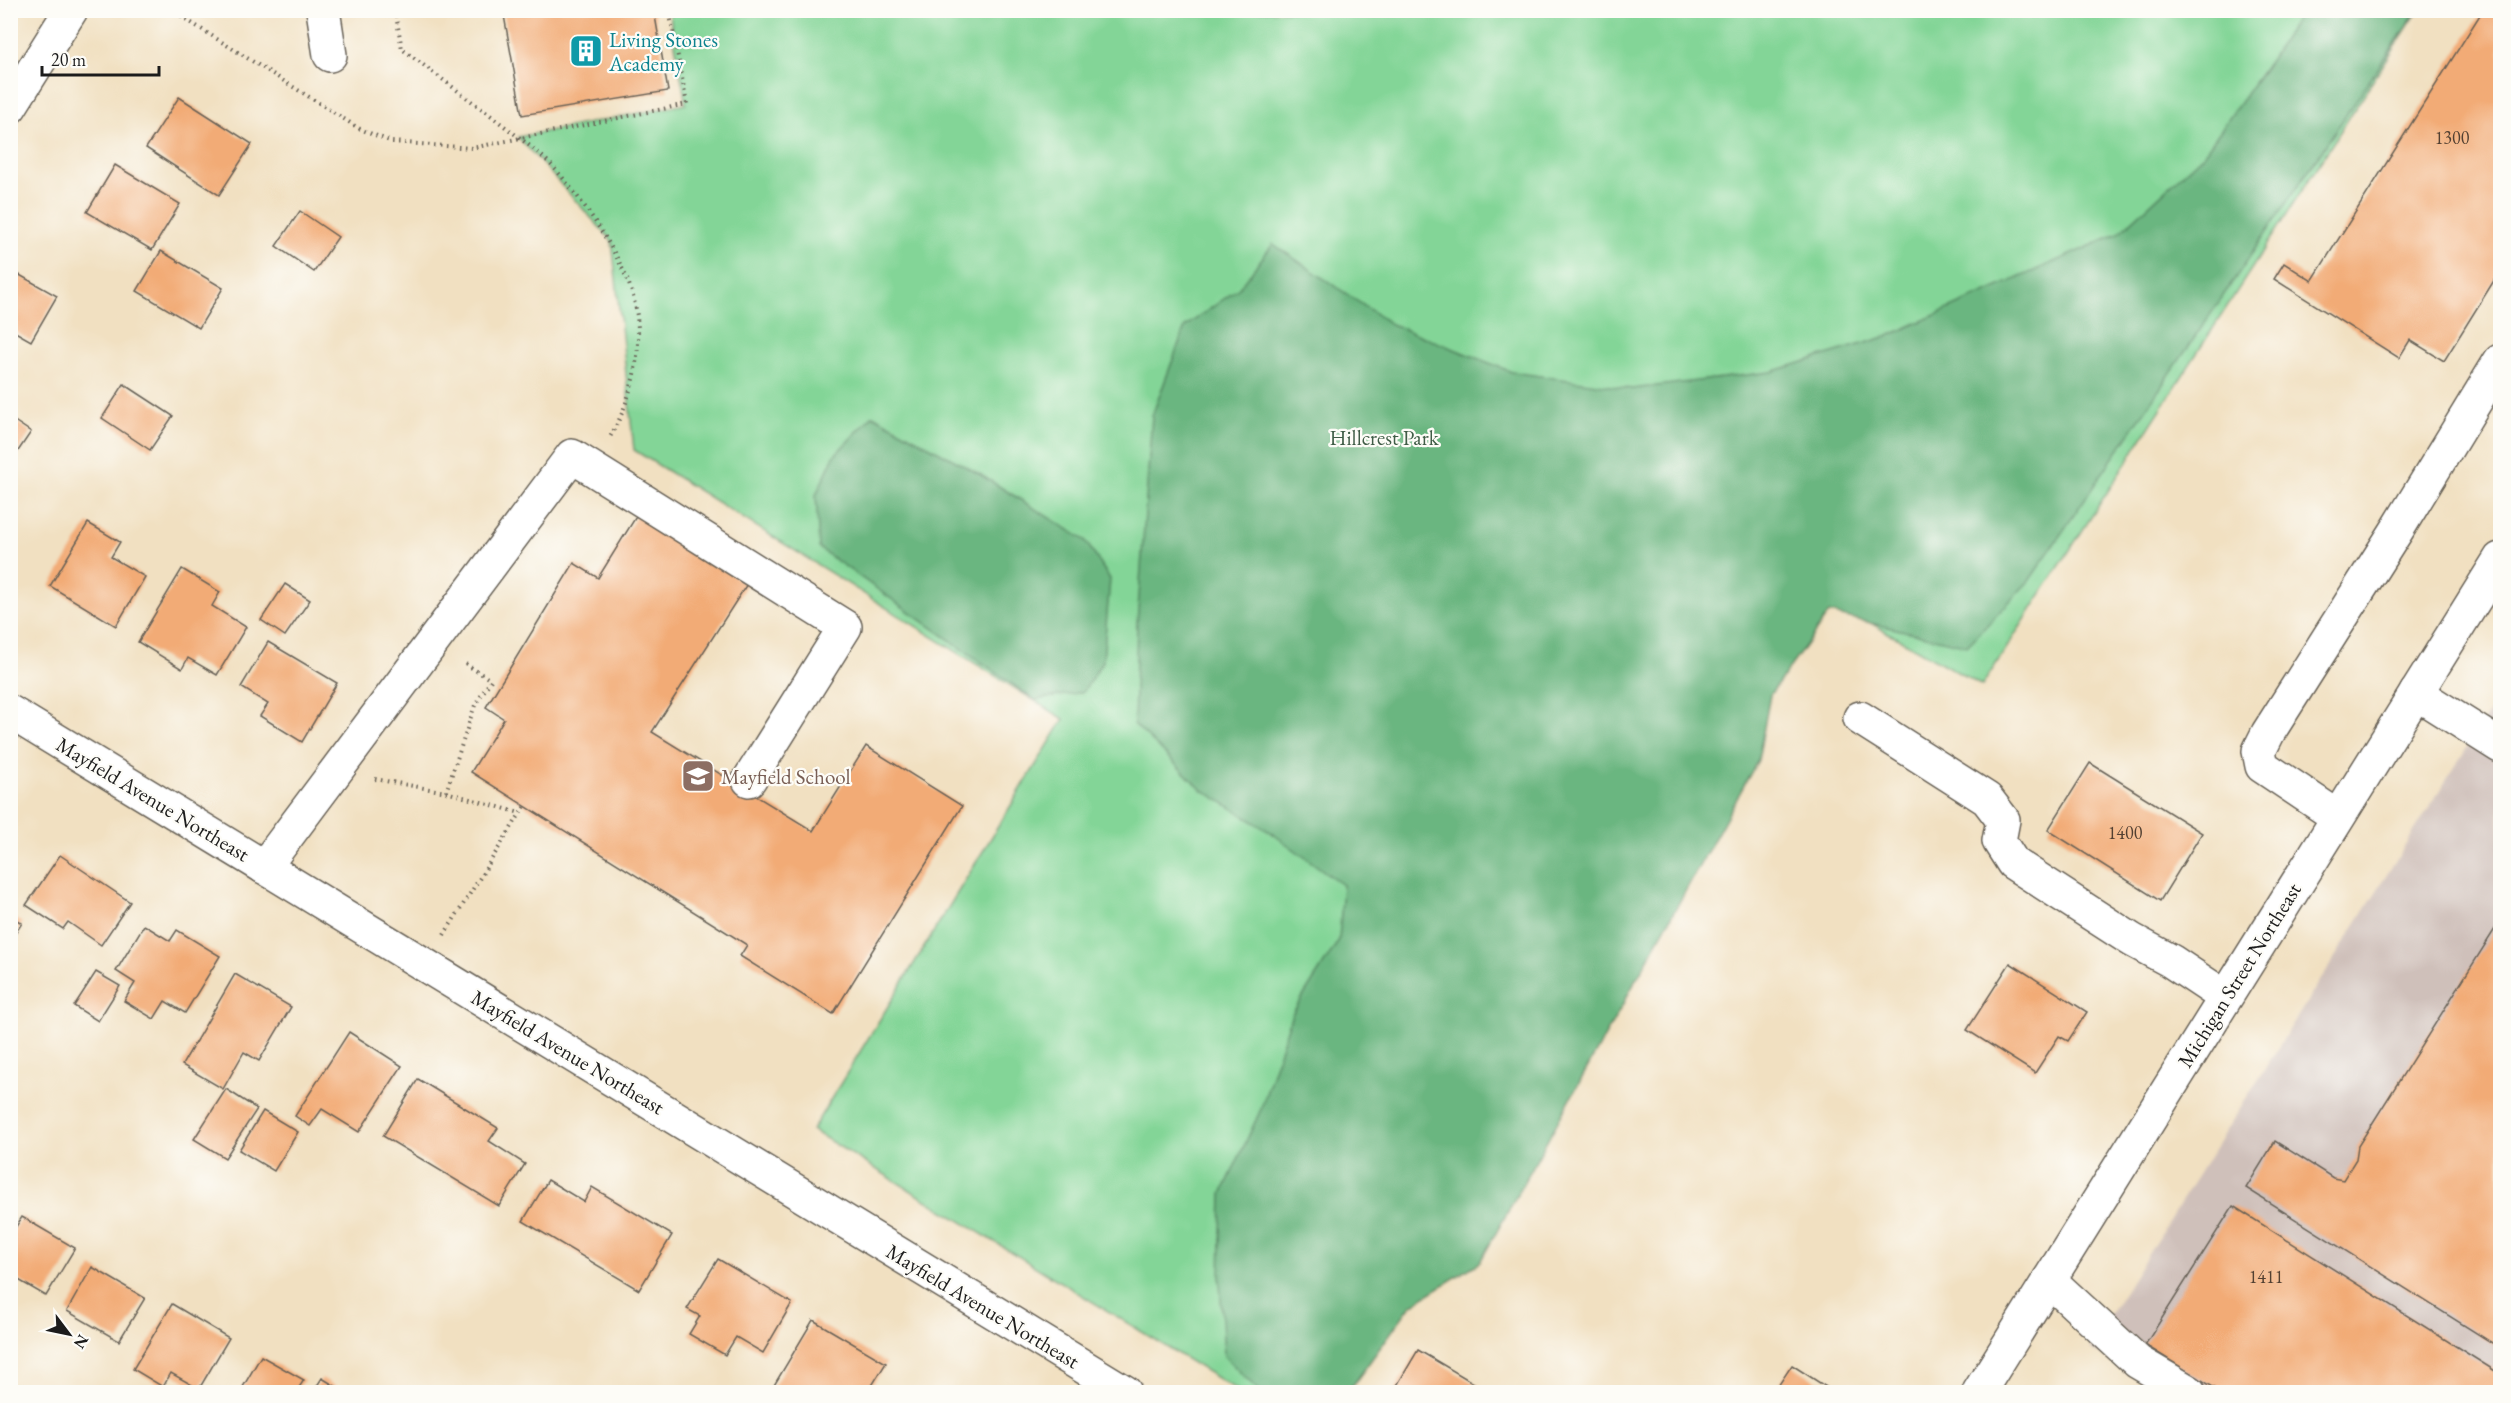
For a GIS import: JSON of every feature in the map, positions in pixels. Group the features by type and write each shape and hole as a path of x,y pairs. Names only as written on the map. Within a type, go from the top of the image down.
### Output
{"street":[{"path":"10,107 71,10"},
{"path":"323,10 330,55"},
{"path":"2338,817 2262,766 2259,751 2268,733 2397,530 2500,361"},
{"path":"264,867 572,456 845,627 749,780"},
{"name":"Michigan Street Northeast","path":"1979,1392 2500,559"},
{"path":"2416,693 2500,746"},
{"name":"Mayfield Avenue Northeast","path":"10,712 1125,1392"},
{"path":"1860,718 1987,799 2003,820 1999,841 2013,863 2225,997"},
{"path":"2049,1280 2138,1362 2188,1392"}],"path":[{"path":"171,10 360,129 392,142 472,147 687,104 669,10"},
{"path":"395,10 402,49 518,137 556,170 589,214 620,265 634,300 639,339 633,382 618,423"},
{"path":"446,792 475,705 491,680"},
{"path":"336,771 446,792 521,813"},
{"path":"426,966 525,806"}],"shaded area":[{"path":"2500,695 2500,1392 2161,1392 2089,1348"}],"green space":[{"name":"Hillcrest Park","path":"669,11 2418,11 1982,686 1800,583 1273,1392 1240,1392 812,1130 1064,719 634,450 612,241 518,137 686,104"},
{"path":"2301,11 2417,11 2029,581 1967,646 1829,613 1770,695 1758,760 1480,1262 1411,1305 1348,1392 1260,1392 1224,1356 1220,1281 1222,1194 1261,1109 1292,1014 1339,940 1343,885 1273,834 1201,789 1134,724 1137,624 1152,416 1185,327 1239,288 1273,244 1391,324 1512,372 1632,389 1771,372 1888,336 2119,233 2203,155 2271,59"},
{"path":"873,415 981,475 1085,540 1110,579 1103,661 1083,692 1035,700 819,548 816,495 834,456"}],"building":[{"name":"Living Stones Academy","path":"503,10 654,10 668,91 522,115"},
{"path":"2483,10 2500,10 2500,271 2444,361 2410,340 2399,358 2274,279 2284,263 2312,281"},
{"path":"179,97 252,144 219,195 146,148"},
{"path":"115,165 180,204 152,250 87,212"},
{"path":"300,211 338,237 314,272 276,246"},
{"path":"161,251 223,288 199,328 137,291"},
{"path":"16,273 57,296 31,341 10,329 10,282"},
{"path":"124,384 173,416 150,450 102,418"},
{"path":"10,418 31,432 10,463"},
{"path":"637,515 747,584 652,732 813,831 866,746 962,806 833,1014 740,956 747,945 471,772 504,719 486,707 574,563 598,578"},
{"path":"88,523 120,542 111,557 145,577 116,626 50,586"},
{"path":"182,569 220,592 212,606 246,627 217,675 188,658 182,669 138,642"},
{"path":"285,584 310,600 285,636 261,620"},
{"path":"268,642 337,683 302,742 260,716 268,704 241,687"},
{"path":"2090,763 2202,833 2160,901 2048,830"},
{"path":"60,855 130,902 101,945 68,922 63,929 26,905"},
{"path":"10,916 22,923 10,942"},
{"path":"2500,921 2500,1348 2246,1188 2275,1141 2333,1178 2343,1180 2356,1159 2358,1146"},
{"path":"144,925 170,941 177,930 220,956 185,1013 165,1001 154,1019 124,1001 135,983 116,971"},
{"path":"2010,963 2087,1012 2068,1041 2059,1036 2035,1073 1967,1030"},
{"path":"96,972 120,986 98,1021 74,1006"},
{"path":"235,974 291,1007 259,1061 244,1052 223,1089 182,1065"},
{"path":"349,1032 402,1066 359,1132 322,1109 310,1126 295,1116"},
{"path":"418,1079 498,1128 489,1141 525,1164 499,1206 383,1136"},
{"path":"226,1089 257,1109 225,1158 194,1139"},
{"path":"263,1111 298,1132 274,1171 239,1150"},
{"path":"548,1180 584,1202 592,1187 672,1235 639,1290 523,1221"},
{"path":"2233,1206 2500,1374 2500,1392 2221,1392 2145,1345"},
{"path":"22,1217 75,1248 46,1296 10,1275 10,1236"},
{"path":"718,1259 792,1303 763,1353 736,1337 725,1355 689,1334 700,1316 687,1309"},
{"path":"92,1267 145,1298 119,1341 67,1311"},
{"path":"172,1304 229,1338 199,1389 171,1373 163,1387 133,1369"},
{"path":"813,1320 886,1363 868,1392 770,1392"},
{"path":"1418,1350 1489,1392 1393,1392"},
{"path":"261,1356 304,1380 296,1392 240,1392"},
{"path":"1792,1365 1834,1392 1774,1392"},
{"path":"322,1378 345,1392 313,1392"}],"place":[{"name":"Living Stones Academy","path":"586,51"},
{"name":"Mayfield School","path":"698,776"}]}
